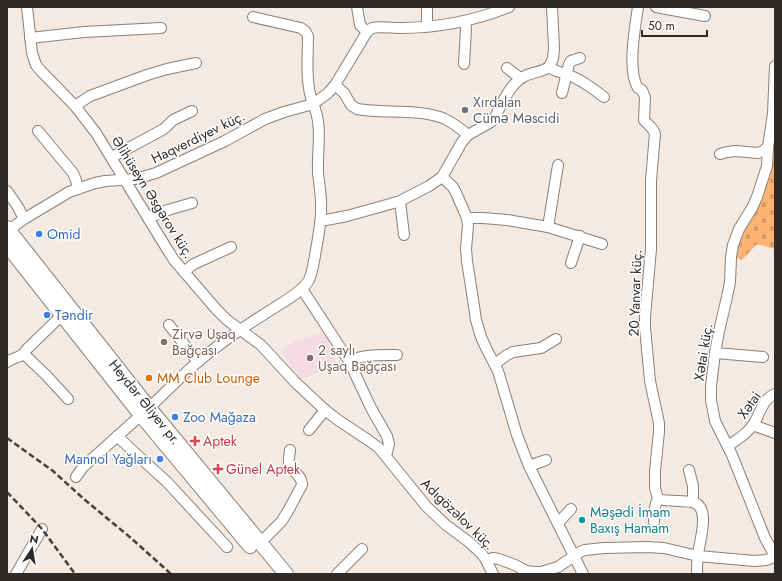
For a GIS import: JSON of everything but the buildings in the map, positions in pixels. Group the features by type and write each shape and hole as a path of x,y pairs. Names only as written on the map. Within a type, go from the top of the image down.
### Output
{"main road":[{"name":"Heydər Əliyev pr.","path":"8,230 145,412 273,574"},
{"name":"Heydər Əliyev pr.","path":"7,245 62,315 286,574"}],"street":[{"name":"Əlihüseyn Əsgərov küç.","path":"27,7 32,53 36,65 75,106 96,133 174,260 227,320 261,345 295,382 326,410 379,448 386,456"},
{"path":"357,7 360,26 367,32"},
{"path":"427,7 427,26"},
{"path":"313,104 328,93 335,84 367,32 372,28 427,26 465,21 509,7"},
{"path":"321,220 347,216 400,201 429,186 442,177 462,142 474,130 494,119 510,90 520,78 542,71 549,67 553,59 554,48 552,7"},
{"name":"20 Yanvar küç.","path":"638,7 633,48 634,80 635,84 642,90 645,96 644,120 651,126 655,134 651,180 651,249 645,328 650,381 659,432 655,471 655,488 658,499"},
{"path":"656,7 705,16"},
{"path":"76,477 83,467 198,362 240,330 302,288 311,275 321,220 321,196 318,164 318,119 309,91 308,82 308,36 301,28 253,17"},
{"path":"464,64 465,21"},
{"path":"30,38 84,32 161,28"},
{"path":"562,93 569,64 571,61 580,58"},
{"path":"75,106 90,96 166,68 196,63"},
{"name":"Xətai küç.","path":"775,66 773,113 767,166 757,197 752,208 738,229 733,245 728,297 719,331 711,386 711,400 715,421 728,446 765,538 775,556"},
{"path":"549,67 552,70 566,74 587,84 604,97"},
{"path":"507,68 520,78"},
{"path":"335,84 344,93 351,105 357,109 429,114 454,124 468,135"},
{"name":"Haqverdiyev küç.","path":"8,230 65,194 105,181 135,179 156,173 225,142 265,119 313,104"},
{"path":"112,157 162,130 173,120 192,111"},
{"path":"38,131 73,173 78,189"},
{"path":"720,154 736,151 758,153 768,148"},
{"path":"548,226 558,165"},
{"path":"442,177 453,187 467,218 467,261 476,320 482,337 501,380 517,435 529,466 583,574"},
{"path":"7,191 18,206 24,219"},
{"path":"400,201 404,235"},
{"path":"148,218 192,203"},
{"path":"467,218 507,220 548,226 602,244"},
{"path":"570,263 580,236"},
{"path":"184,272 194,264 231,247"},
{"path":"302,288 349,361 371,408 387,436 389,444 386,456"},
{"path":"7,362 24,354 26,350 62,315"},
{"path":"169,325 198,362"},
{"path":"495,364 513,352 542,348 556,339"},
{"path":"715,353 763,357"},
{"path":"24,354 68,399"},
{"path":"349,361 358,357 397,355"},
{"name":"Xətai","path":"728,446 744,435 753,425 766,400 775,394"},
{"path":"309,430 326,410"},
{"path":"753,425 775,433"},
{"path":"117,436 167,482 227,547"},
{"path":"260,543 281,522 302,485 300,476 289,465 288,461 290,450"},
{"name":"Adıgözəlov küç.","path":"386,456 426,506 446,525 475,548 486,560 493,574"},
{"path":"529,466 546,460"},
{"path":"689,470 693,486 693,502"},
{"path":"654,522 654,509 658,499 665,501 693,502 700,507 704,522 698,556 698,574"},
{"path":"558,523 571,509"},
{"path":"16,574 42,529"},
{"path":"486,560 493,558 500,559 526,571 541,572 558,567 574,555 585,550 604,548 664,548 698,556 755,561 766,560 775,556"},
{"path":"338,574 362,549"}],"shaded area":[{"name":"2 saylı Uşaq Bağçası","path":"324,332 337,364 300,380 281,351 293,342"}],"green space":[{"path":"775,124 775,249 757,244 742,260 735,257 737,245"}],"railway":[{"path":"7,438 53,471 171,574"},
{"path":"7,492 42,529 75,574"}],"place":[{"name":"Xırdalan Cümə Məscidi","path":"465,110"},
{"name":"Omid","path":"39,234"},
{"name":"Təndir","path":"47,315"},
{"name":"Zirvə Uşaq Bağçası","path":"164,342"},
{"name":"2 saylı Uşaq Bağçası","path":"310,358"},
{"name":"MM Club Lounge","path":"149,378"},
{"name":"Zoo Mağaza","path":"175,417"},
{"name":"Aptek","path":"195,441"},
{"name":"Mannol Yağları","path":"160,459"},
{"name":"Günel Aptek","path":"218,469"},
{"name":"Məşədi İmam Baxış Hamam","path":"582,520"}]}
